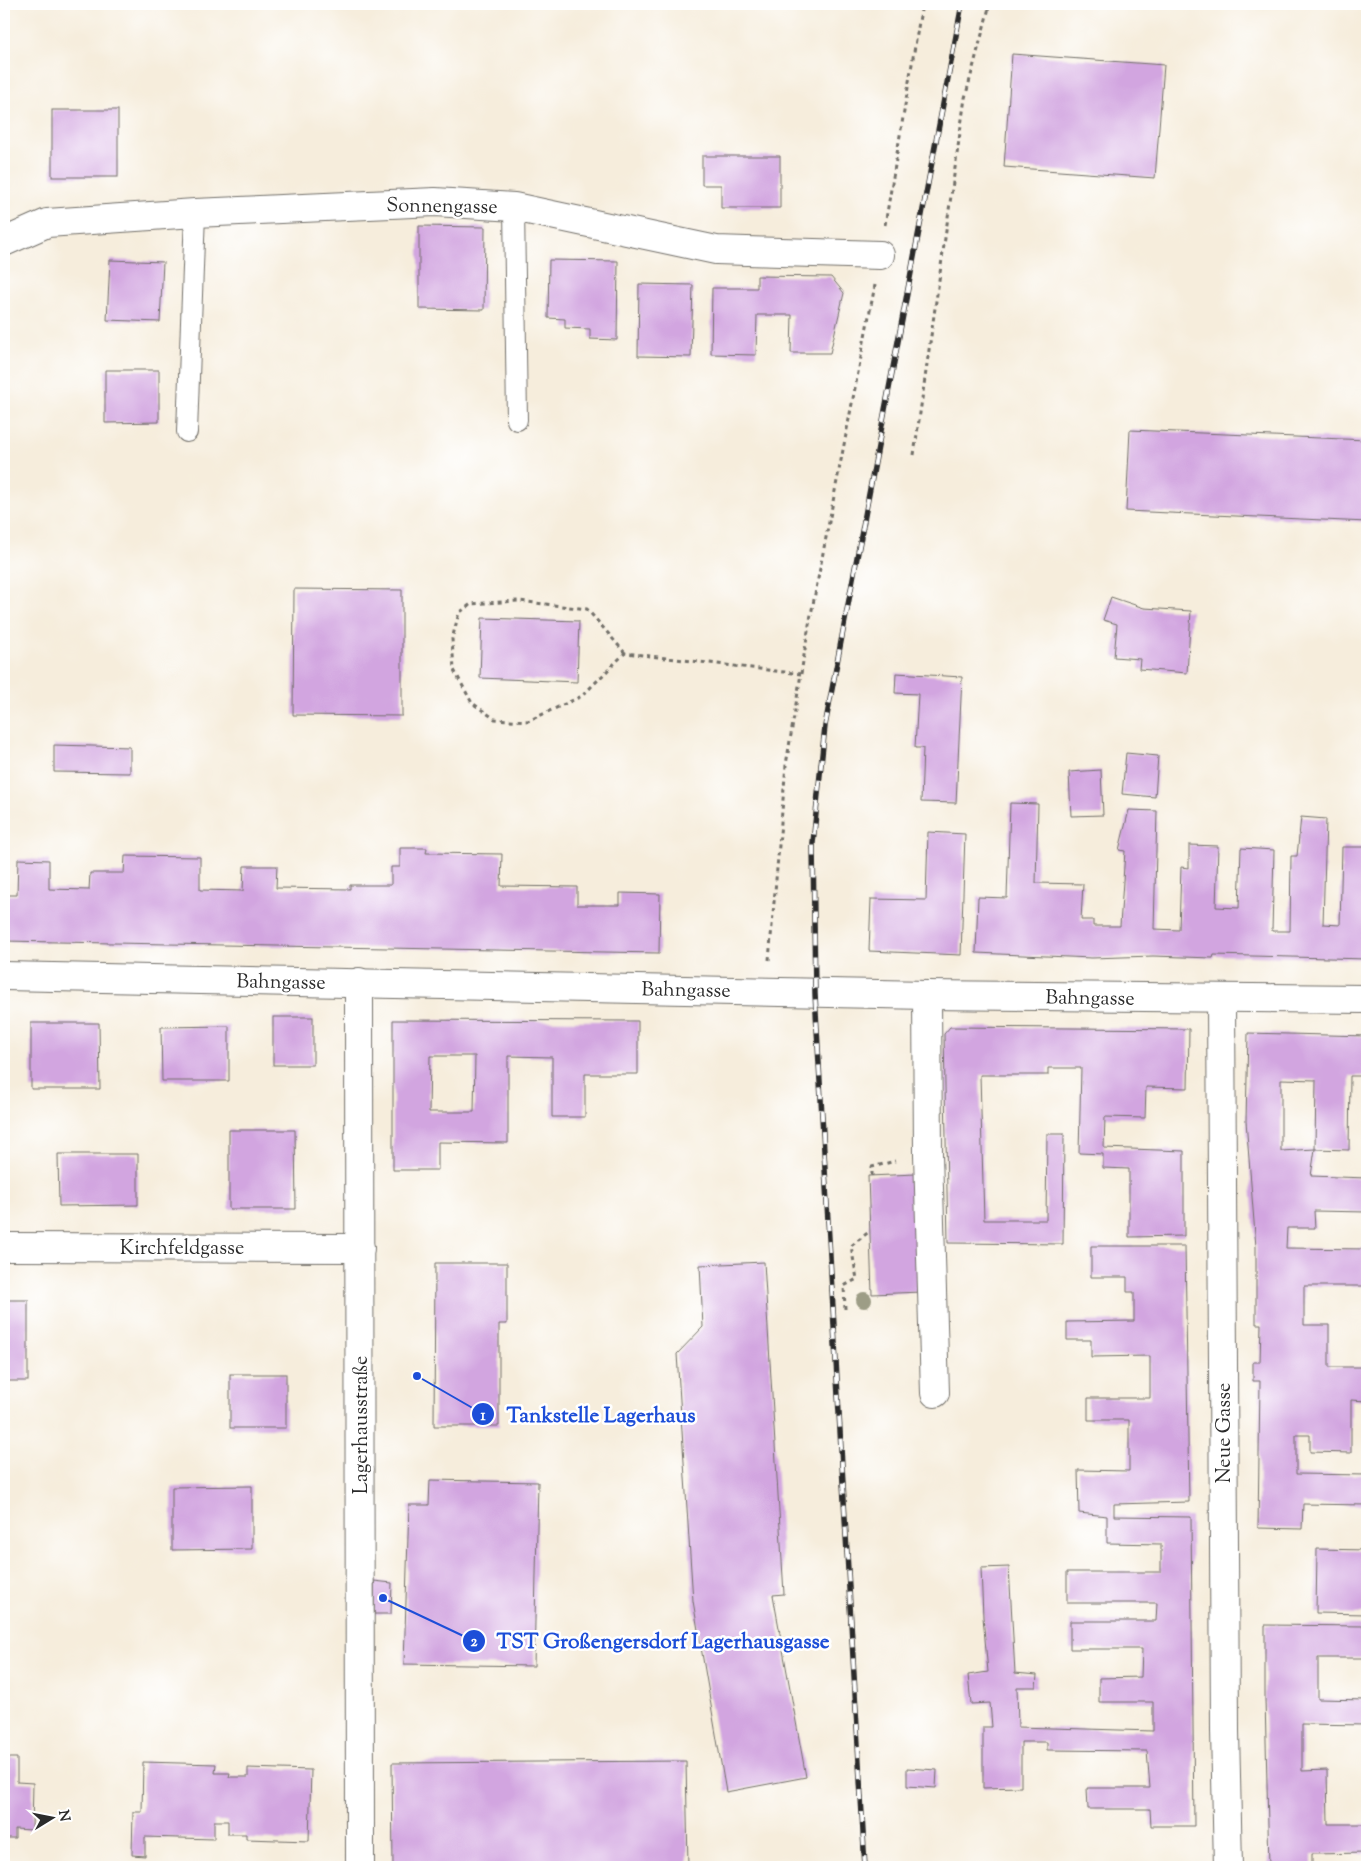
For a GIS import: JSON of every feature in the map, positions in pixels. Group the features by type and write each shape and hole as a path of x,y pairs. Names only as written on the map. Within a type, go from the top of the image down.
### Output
{"street":[{"name":"Sonnengasse","path":"4,242 47,223 195,213 435,202 514,207 716,250 880,255"},
{"name":"Bahngasse","path":"4,976 767,990 815,994 1367,999"},
{"name":"Lagerhausstraße","path":"359,982 360,1867"},
{"path":"927,995 928,1159 935,1393"},
{"name":"Neue Gasse","path":"1221,998 1224,1730 1228,1867"},
{"name":"Kirchfeldgasse","path":"4,1247 360,1248"}],"lane":[{"path":"514,207 517,420"},
{"path":"187,432 195,213"}],"path":[{"path":"767,990 786,764 801,674 880,255 922,4"},
{"path":"914,455 965,98 990,4"},
{"path":"626,653 582,696 528,721 495,719 472,703 454,670 452,639 459,613 471,604 519,601 587,609 626,653 801,674"},
{"path":"845,1309 844,1286 857,1278 851,1246 870,1231"}],"building":[{"path":"1012,54 1164,65 1155,178 1004,167"},
{"path":"52,110 118,110 118,177 52,177"},
{"path":"702,156 780,156 780,208 721,208 721,185 702,185"},
{"path":"419,226 485,227 484,310 419,309"},
{"path":"110,260 163,262 160,322 107,320"},
{"path":"549,260 618,261 617,340 590,339 590,329 565,328 565,319 548,318"},
{"path":"757,276 831,277 844,293 830,353 791,353 792,315 757,315 756,355 711,354 712,288 757,288"},
{"path":"639,284 693,285 691,357 638,356"},
{"path":"105,370 159,370 159,422 105,423"},
{"path":"1130,430 1367,440 1367,522 1126,511"},
{"path":"294,589 402,590 402,716 293,715"},
{"path":"1111,597 1144,608 1191,611 1187,673 1139,669 1140,659 1114,657 1117,624 1103,620"},
{"path":"482,618 579,621 577,682 480,678"},
{"path":"896,673 962,677 956,803 921,802 923,748 915,748 918,694 895,693"},
{"path":"54,745 130,747 130,773 54,772"},
{"path":"1126,753 1158,756 1155,797 1122,794"},
{"path":"1101,770 1103,815 1071,816 1069,772"},
{"path":"1010,803 1038,804 1036,883 1083,884 1081,920 1093,920 1093,926 1120,926 1125,851 1119,850 1129,810 1157,811 1154,929 1179,930 1181,867 1189,868 1189,845 1218,846 1216,907 1239,908 1241,848 1274,850 1272,931 1290,931 1291,856 1297,856 1301,817 1326,819 1323,924 1340,925 1342,847 1367,847 1367,959 1214,955 1213,958 1153,956 1092,958 976,953 978,897 1007,898"},
{"path":"928,832 965,834 961,955 869,951 871,899 926,900"},
{"path":"400,848 427,848 426,853 502,854 501,886 577,887 577,905 620,905 620,893 660,894 659,953 4,941 4,895 17,895 18,859 49,860 49,889 89,890 90,873 124,873 125,856 200,857 200,890 243,891 244,866 277,866 276,888 350,889 350,885 391,885 391,867 400,867"},
{"path":"273,1017 313,1017 313,1065 273,1065"},
{"path":"393,1020 638,1021 638,1074 585,1074 585,1117 552,1117 552,1057 508,1056 508,1143 438,1142 438,1170 393,1170","holes":["430,1056 475,1056 474,1112 429,1112"]},
{"path":"31,1023 99,1023 100,1089 31,1089"},
{"path":"229,1026 229,1081 162,1081 161,1027"},
{"path":"950,1027 1189,1029 1188,1088 1146,1087 1145,1118 1105,1117 1104,1148 1184,1151 1184,1236 1129,1237 1129,1169 1103,1168 1103,1154 1079,1153 1081,1068 1048,1068 1048,1075 980,1075 984,1220 1046,1220 1047,1134 1064,1134 1063,1244 948,1243 944,1034"},
{"path":"1248,1033 1367,1036 1367,1063 1365,1063 1364,1076 1350,1076 1349,1150 1315,1149 1311,1176 1367,1178 1367,1212 1314,1211 1315,1228 1287,1228 1286,1248 1367,1249 1367,1286 1304,1286 1304,1325 1329,1325 1329,1367 1367,1367 1367,1401 1351,1400 1351,1453 1310,1452 1310,1435 1296,1435 1296,1474 1367,1475 1367,1505 1303,1504 1302,1529 1258,1528 1260,1381 1253,1381 1253,1362 1260,1362 1261,1324 1256,1324 1256,1247 1246,1121","holes":["1281,1079 1316,1080 1315,1149 1281,1151"]},
{"path":"229,1130 295,1130 296,1209 229,1209"},
{"path":"58,1154 138,1154 138,1205 59,1206"},
{"path":"916,1174 921,1292 872,1294 868,1176"},
{"path":"1091,1246 1185,1246 1189,1502 1114,1504 1114,1516 1191,1517 1194,1826 1151,1826 1150,1809 1088,1809 1087,1788 1150,1788 1147,1751 1047,1750 1047,1742 1021,1742 1021,1787 983,1788 983,1727 992,1727 990,1703 971,1704 968,1675 988,1672 981,1568 1009,1567 1015,1673 1037,1675 1036,1687 1017,1687 1018,1727 1153,1731 1153,1702 1099,1702 1099,1678 1141,1677 1142,1649 1070,1649 1070,1621 1156,1621 1157,1603 1067,1603 1067,1572 1161,1572 1161,1544 1107,1543 1107,1516 1079,1513 1078,1470 1129,1471 1129,1420 1088,1420 1088,1398 1150,1398 1150,1356 1091,1357 1091,1340 1067,1340 1067,1322 1134,1321 1134,1292 1127,1292 1127,1277 1091,1277"},
{"path":"764,1262 784,1594 773,1595 806,1777 726,1792 693,1601 677,1354 703,1327 700,1265"},
{"path":"435,1263 507,1263 507,1324 499,1324 499,1426 434,1426"},
{"path":"4,1300 28,1300 28,1381 4,1381"},
{"path":"230,1374 286,1374 286,1428 230,1428"},
{"path":"430,1480 538,1482 534,1666 404,1664 409,1505 429,1505"},
{"path":"252,1486 252,1549 172,1550 172,1487"},
{"path":"1317,1549 1367,1550 1367,1614 1316,1613"},
{"path":"374,1581 392,1583 391,1614 374,1614"},
{"path":"1265,1625 1367,1626 1367,1658 1318,1658 1318,1699 1367,1700 1367,1725 1302,1724 1302,1771 1327,1770 1328,1824 1367,1824 1367,1853 1312,1854 1312,1867 1269,1867"},
{"path":"4,1758 17,1758 17,1782 33,1783 32,1830 15,1829 15,1838 4,1838"},
{"path":"686,1761 688,1867 393,1867 392,1763"},
{"path":"143,1762 216,1764 215,1773 230,1773 229,1777 248,1777 248,1768 311,1770 309,1841 246,1839 246,1834 228,1834 228,1821 214,1821 214,1839 145,1837 145,1856 132,1855 133,1812 142,1812"},
{"path":"907,1768 937,1770 936,1788 907,1786"}],"railway":[{"path":"865,1867 815,994 813,843 825,726 962,4"}],"place":[{"name":"Tankstelle Lagerhaus","path":"417,1376"},
{"name":"TST Großengersdorf Lagerhausgasse","path":"383,1598"}]}
